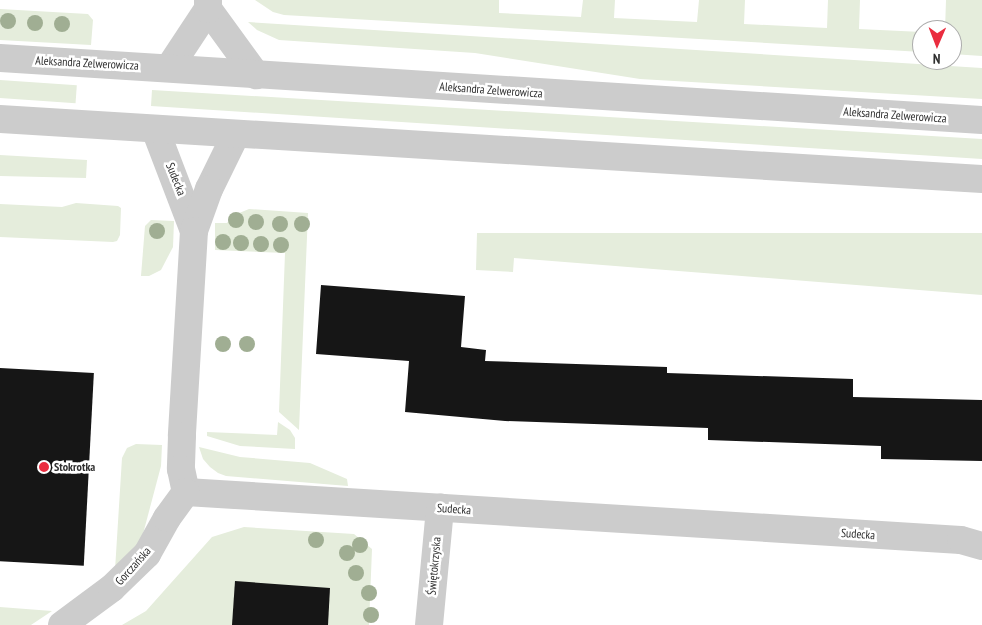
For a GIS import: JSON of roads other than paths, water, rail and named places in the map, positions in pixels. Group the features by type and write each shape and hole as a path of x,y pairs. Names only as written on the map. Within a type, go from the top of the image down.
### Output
{"street":[{"path":"170,68 208,4 256,74"},
{"name":"Aleksandra Zelwerowicza","path":"0,58 982,120"},
{"path":"0,119 982,179"},
{"name":"Sudecka","path":"155,128 194,231"},
{"name":"Sudecka","path":"236,134 210,190 194,231 181,469 186,492 961,540 982,546"},
{"name":"Gorczańska","path":"62,625 112,588 147,554 167,518 186,492"},
{"name":"Świętokrzyska","path":"429,625 440,508"}],"place":[{"name":"Stokrotka","path":"44,467"}]}
